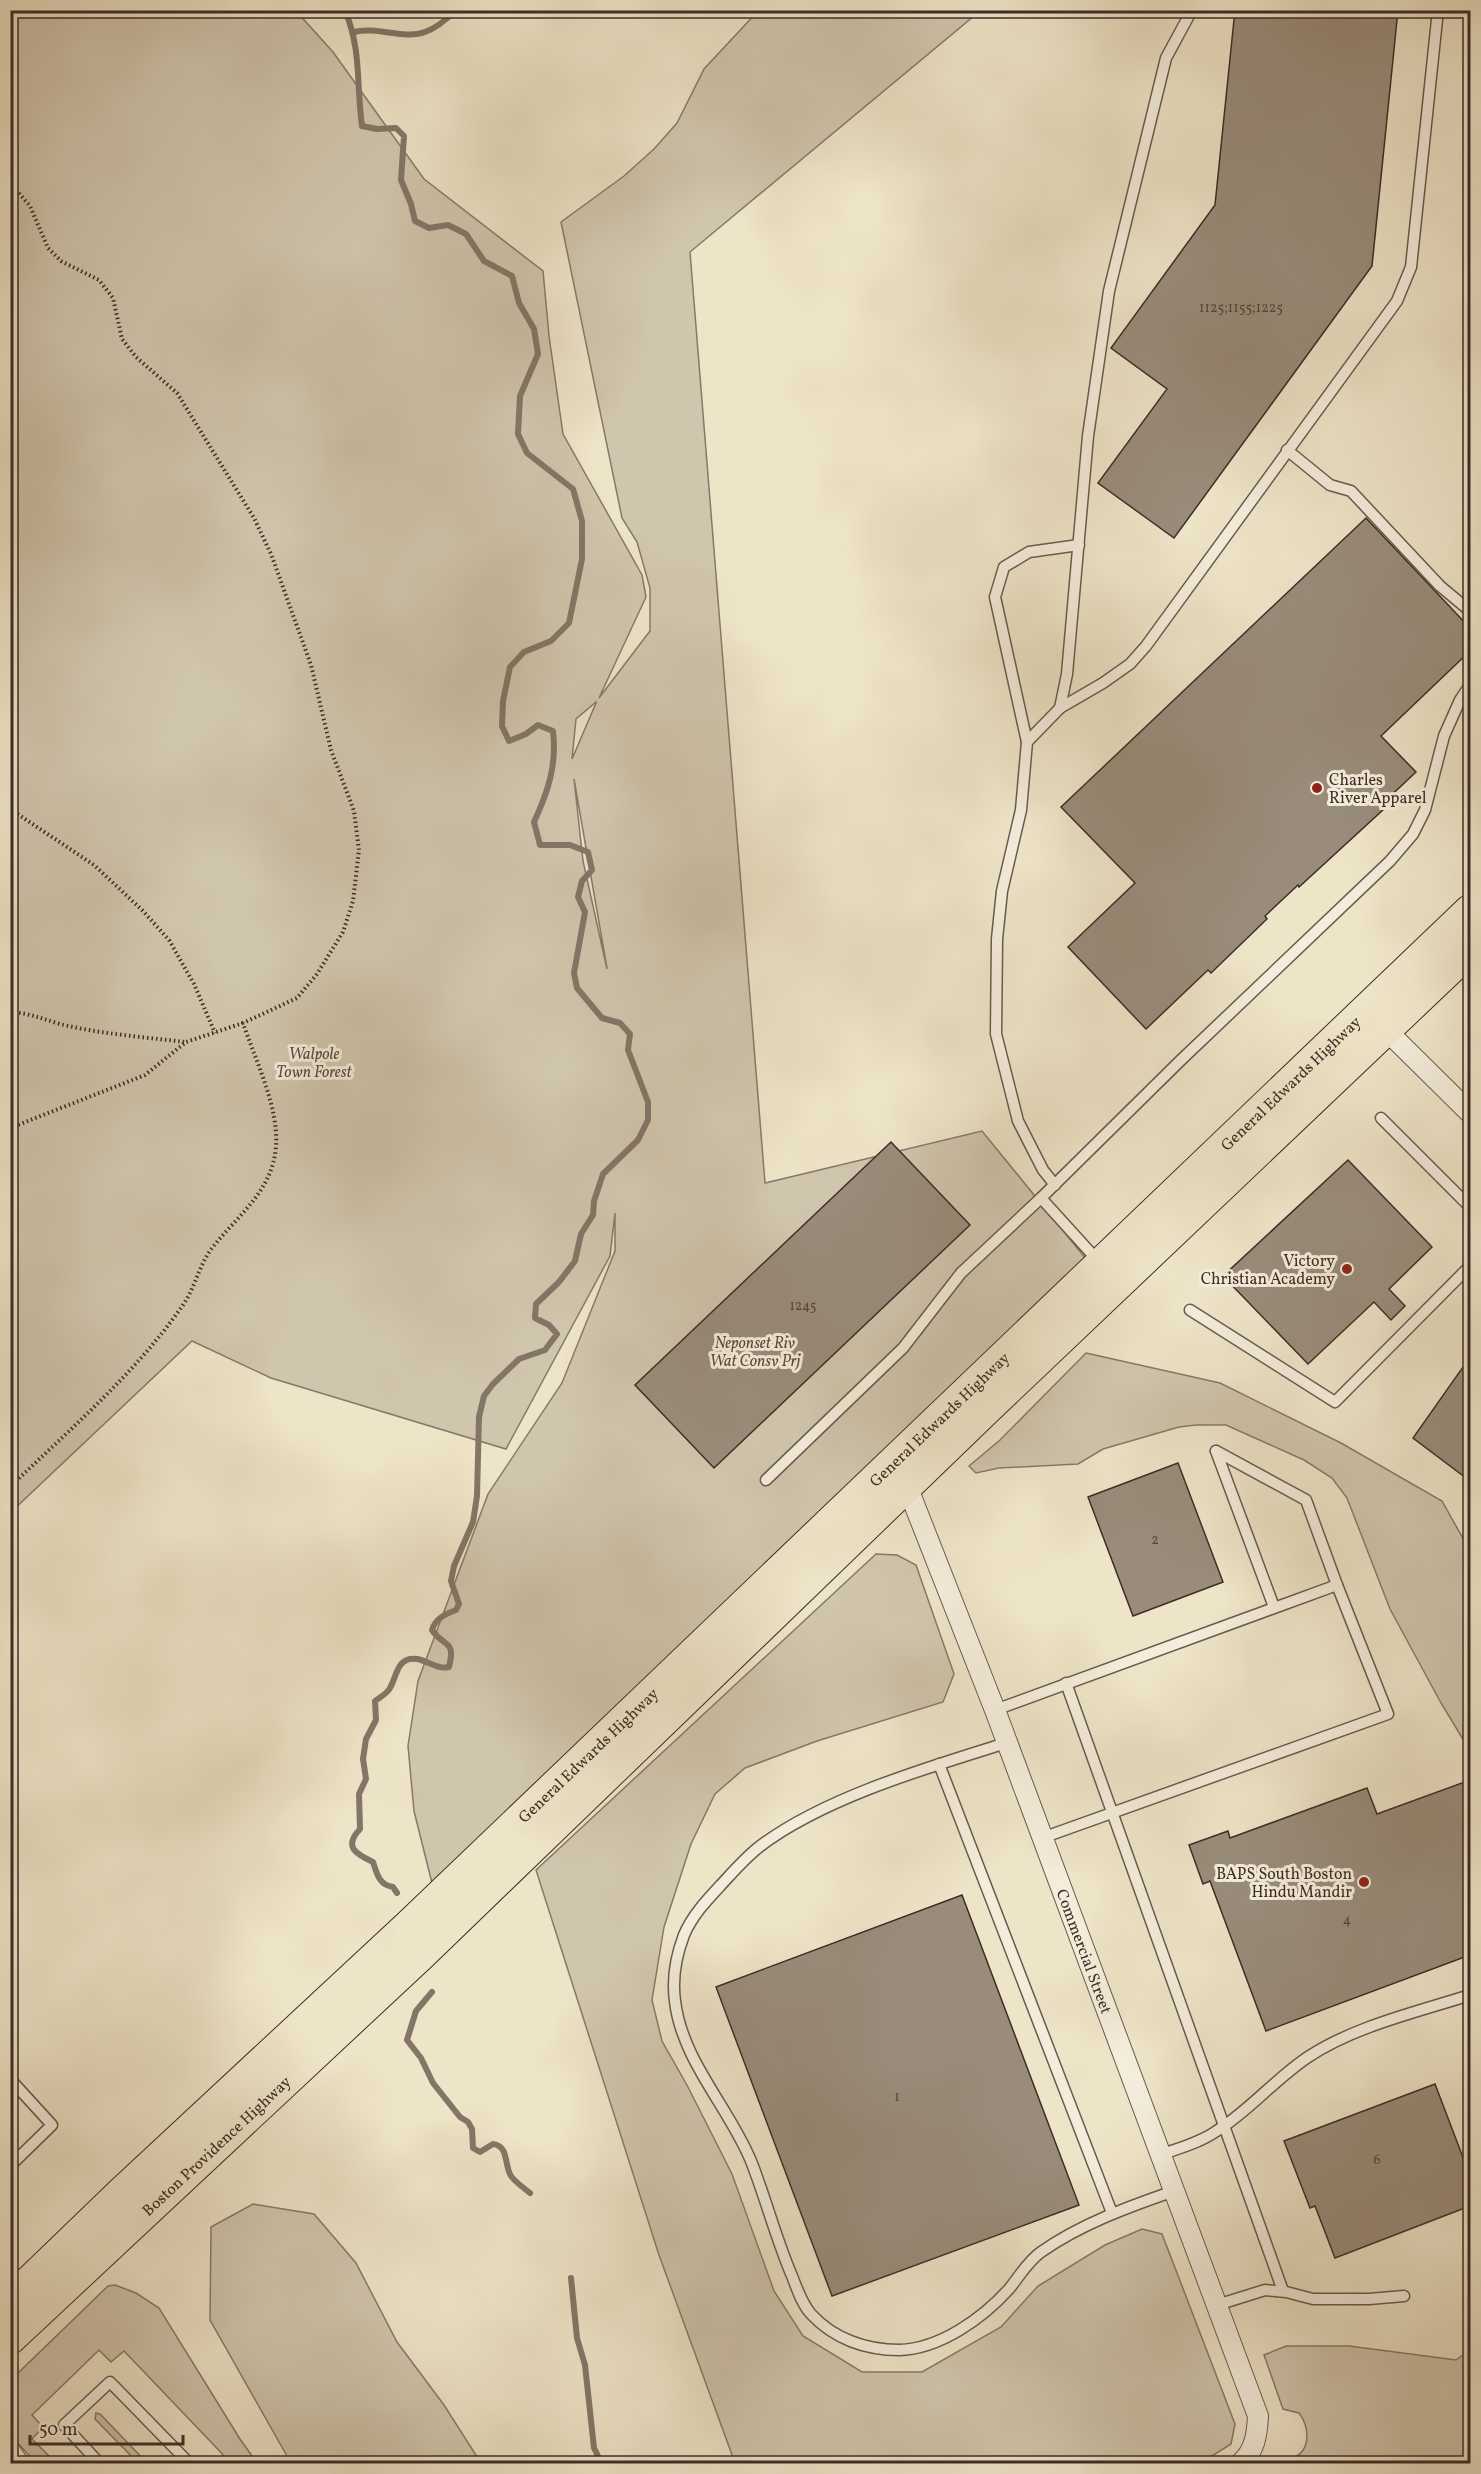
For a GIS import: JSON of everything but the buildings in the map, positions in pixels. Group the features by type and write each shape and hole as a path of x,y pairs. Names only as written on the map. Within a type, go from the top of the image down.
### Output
{"main road":[{"name":"General Edwards Highway","path":"415,1941 1100,1263 1470,911"},
{"name":"General Edwards Highway","path":"415,1941 907,1486 1470,949"},
{"name":"Boston Providence Highway","path":"10,2301 123,2192 415,1941"},
{"name":"Boston Providence Highway","path":"10,2338 415,1941"}],"street":[{"path":"1386,1030 1470,1113"},
{"name":"Commercial Street","path":"907,1486 995,1710 1258,2416 1257,2439 1248,2457 1240,2463"},
{"path":"10,2451 19,2463"}],"lane":[{"path":"1060,708 1067,674 1088,436 1109,291 1166,58 1192,10"},
{"path":"1027,742 1060,708 1104,683 1130,664 1146,646 1397,301 1411,267 1438,10"},
{"path":"1287,450 1330,485 1351,491 1440,585 1470,610"},
{"path":"1055,1185 1042,1170 1018,1121 996,1034 997,939 1002,891 1021,810 1027,742 995,597 1004,567 1029,552 1079,545"},
{"path":"766,1480 903,1348 961,1274 1390,861 1413,834 1425,810 1450,720 1470,685"},
{"path":"1381,1119 1470,1207"},
{"path":"1041,1198 1100,1263"},
{"path":"1190,1310 1335,1402 1470,1266"},
{"path":"1042,1838 1388,1714 1306,1500 1216,1451 1274,1607"},
{"path":"995,1710 1337,1585"},
{"path":"1066,1683 1283,2291"},
{"path":"1006,1743 939,1764 845,1799 798,1822 758,1848 701,1906 685,1934 675,1968 675,2002 685,2038 750,2160 783,2255 809,2312 834,2334 855,2344 904,2350 933,2342 965,2327 994,2304 1038,2253 1112,2213 1174,2191"},
{"path":"939,1764 1112,2213"},
{"path":"1160,2155 1200,2140 1225,2126 1283,2076 1325,2048 1383,2024 1470,1995"},
{"path":"10,2079 52,2125 10,2166"},
{"path":"1217,2305 1257,2291 1283,2291 1312,2300 1404,2296"},
{"path":"100,2463 64,2426 110,2382 190,2463"}],"path":[{"path":"10,183 30,206 48,248 62,261 99,280 113,298 122,339 136,357 177,393 254,518 272,554 311,665 331,750 354,811 359,850 352,901 343,932 317,974 297,998 243,1023 186,1042 145,1075 10,1128"},
{"path":"10,809 94,865 142,910 169,940 194,984 215,1033"},
{"path":"10,1012 29,1013 60,1024 104,1032 186,1042"},
{"path":"10,1487 130,1370 184,1304 212,1249 260,1193 271,1172 276,1146 272,1108 243,1023"}],"green space":[{"name":"Walpole Town Forest","path":"11,11 296,11 333,52 424,179 543,271 549,336 563,434 642,575 646,597 599,698 650,631 650,588 637,542 622,518 561,222 624,176 654,149 677,123 704,69 758,11 980,11 690,252 765,1183 982,1131 1091,1265 432,1883 414,1811 408,1746 418,1681 488,1494 562,1383 615,1251 615,1213 610,1256 506,1449 271,1378 192,1341 11,1512","holes":["596,703 572,759 576,719","574,779 607,968 607,969 583,861"]},
{"path":"1086,1353 1220,1383 1341,1443 1442,1501 1470,1551 1470,1747 1441,1703 1390,1609 1347,1498 1332,1478 1304,1460 1226,1425 1196,1425 1179,1427 1103,1449 1078,1464 999,1468 976,1473 969,1466 1000,1440"},
{"path":"876,1554 897,1555 916,1565 954,1674 943,1702 817,1741 745,1768 715,1794 691,1844 664,1927 652,2000 662,2041 732,2174 774,2291 803,2336 862,2372 922,2372 1001,2327 1038,2286 1105,2245 1142,2229 1162,2234 1235,2424 1231,2444 1201,2463 735,2463 659,2255 536,1870"},
{"path":"253,2204 314,2214 356,2263 397,2342 444,2405 481,2463 291,2463 210,2320 211,2227"},
{"path":"115,2285 136,2293 159,2308 257,2463 231,2463 124,2351 111,2362 99,2350 32,2415 43,2427 32,2439 56,2463 37,2463 18,2444 9,2425 9,2404 14,2377 108,2286"},
{"path":"1286,2346 1349,2346 1456,2360 1470,2350 1470,2463 1275,2463 1291,2459 1299,2454 1306,2444 1307,2437 1305,2424 1299,2413 1283,2409 1264,2355"},
{"path":"96,2413 100,2414 147,2463 138,2463 95,2419"}],"waterway":[{"path":"345,10 354,40 362,126 377,129 396,128 404,136 401,180 415,221 429,228 448,225 466,234 484,261 512,276 519,303 534,329 538,354 520,396 518,434 527,453 573,489 582,521 582,559 569,623 551,641 524,652 510,667 503,701 502,726 509,741 526,734 538,725 553,731 554,755 550,778 534,822 540,845 570,845 588,852 592,870 582,881 578,897 585,912 574,973 577,988 602,1018 620,1023 630,1034 628,1050 648,1102 648,1120 638,1140 603,1174 594,1201 593,1215 581,1234 575,1261 559,1282 536,1304 535,1318 549,1325 557,1334 545,1350 519,1359 484,1396 479,1417 477,1496 473,1522 454,1566 451,1581 459,1604 456,1610 438,1620 432,1630 450,1648 449,1667 441,1667 417,1659 405,1661 399,1668 389,1690 375,1701 376,1720 366,1739 363,1759 366,1779 359,1794 360,1829 352,1845 357,1853 373,1862 377,1875 397,1893"},
{"path":"354,32 417,34 438,26 456,10"},
{"path":"432,1992 416,2011 407,2040 421,2058 433,2083 460,2117 468,2122 472,2129 473,2148 480,2152 493,2144 502,2148 511,2176 530,2193"},
{"path":"571,2278 577,2338 585,2365 594,2448 602,2464"}],"place":[{"name":"Charles River Apparel","path":"1317,788"},
{"name":"Victory Christian Academy","path":"1347,1269"},
{"name":"BAPS South Boston Hindu Mandir","path":"1364,1882"}],"park label":[{"name":"Neponset Riv Wat Consv Prj","path":"755,1351"}]}
